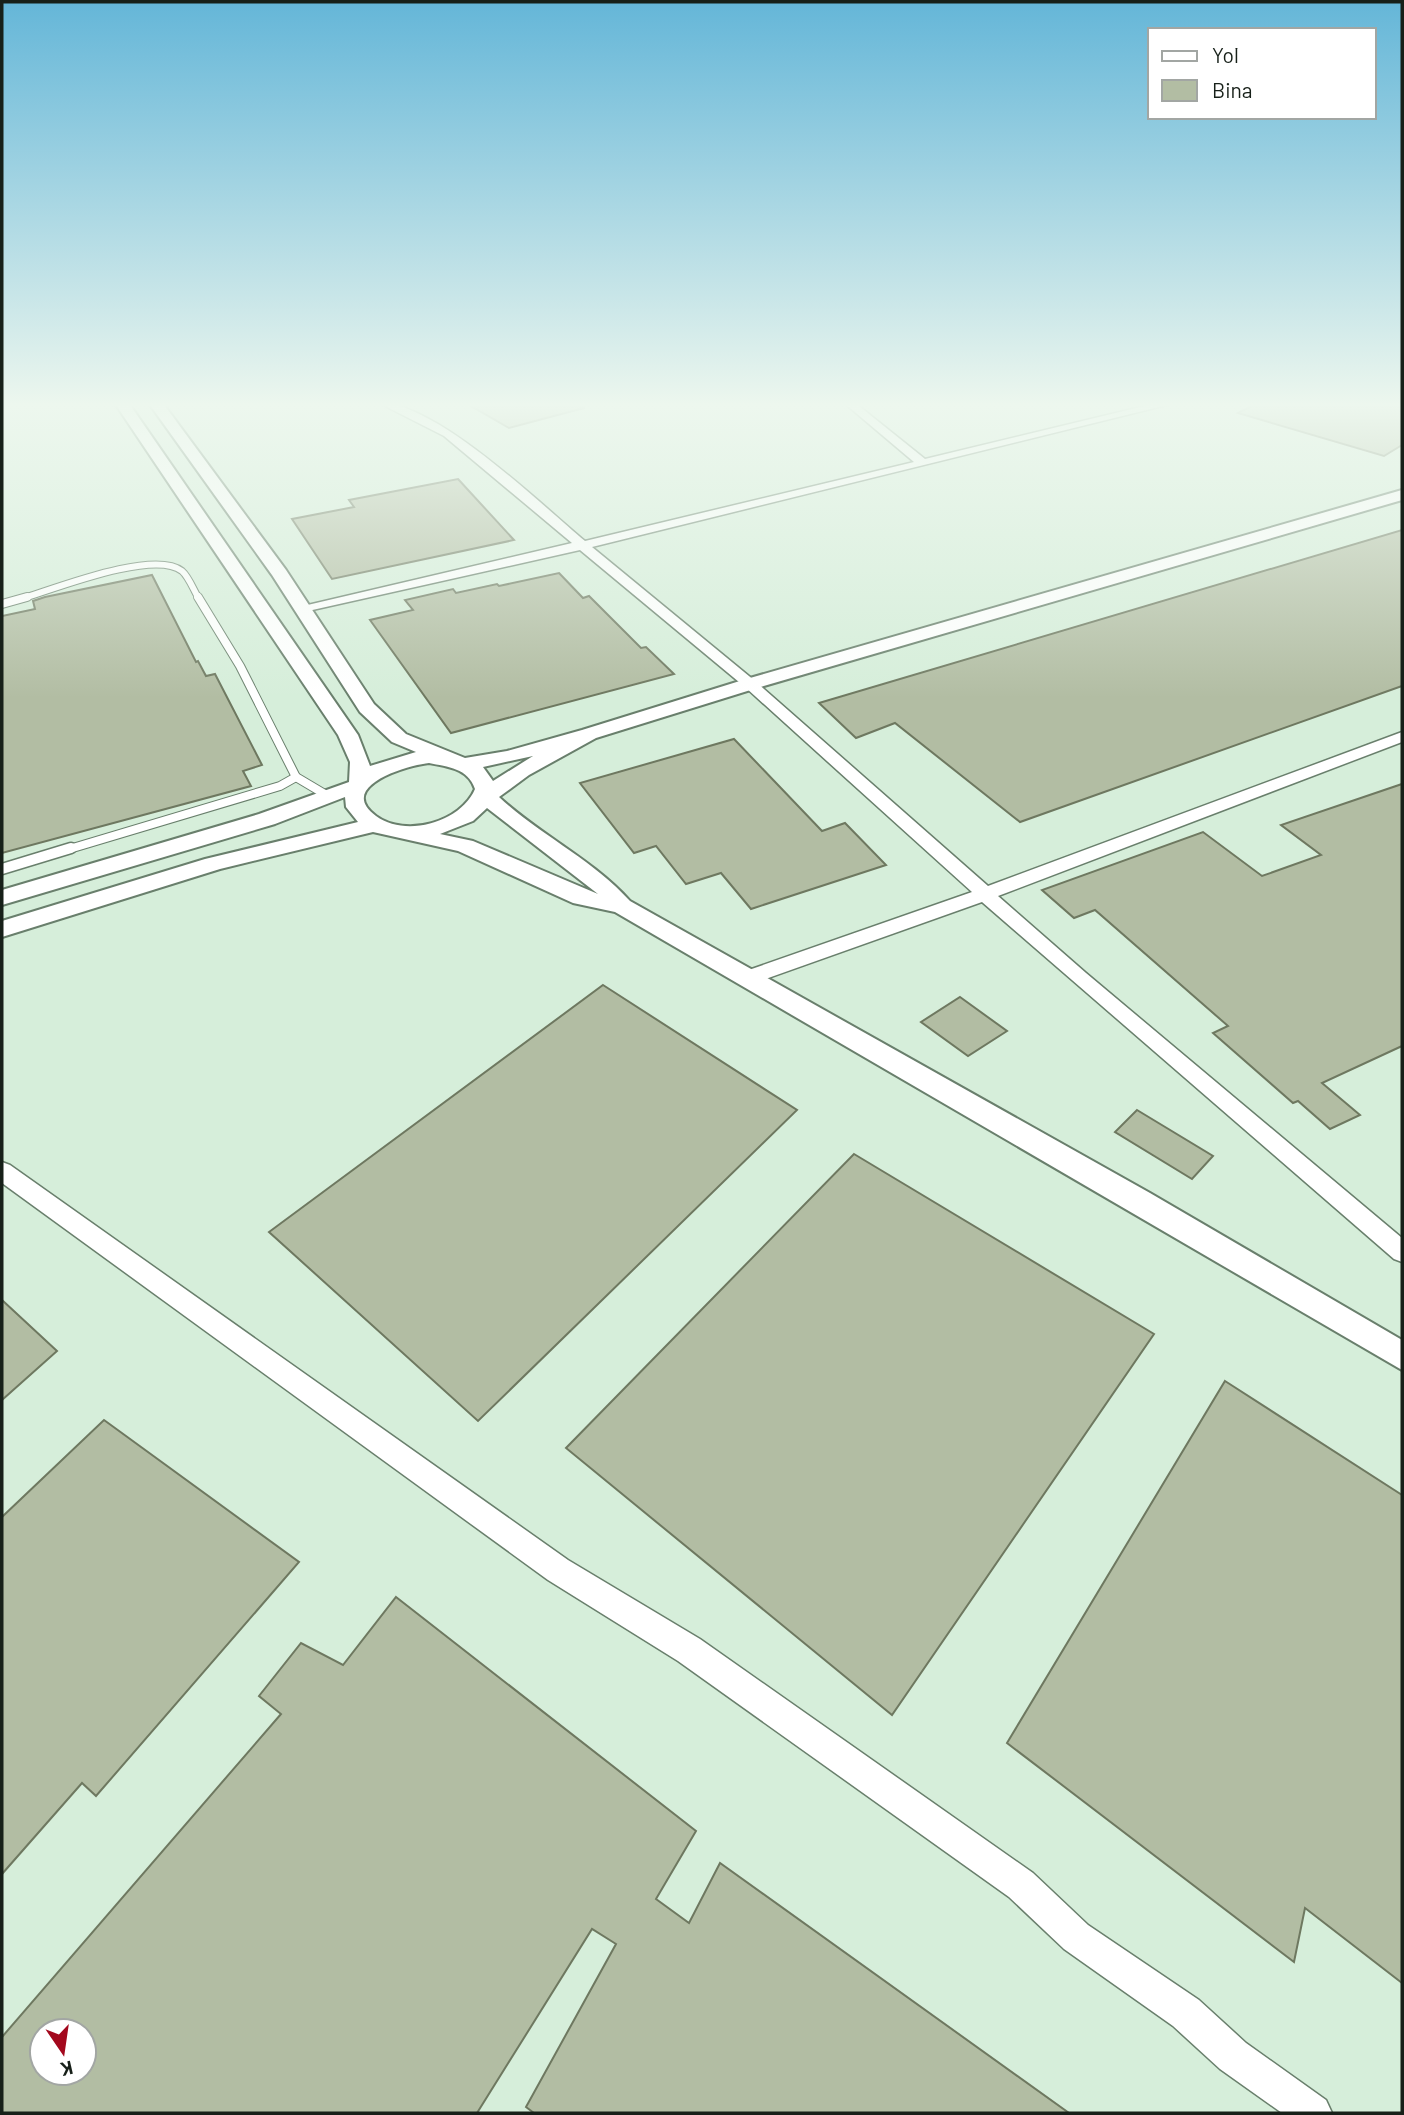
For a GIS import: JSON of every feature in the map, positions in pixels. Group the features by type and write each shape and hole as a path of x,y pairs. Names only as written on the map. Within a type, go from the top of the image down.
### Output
{"street":[{"path":"188,501 348,735 360,762 359,785 354,797 356,810 374,825 465,846 581,898 622,906 750,977 1402,1356"},
{"path":"226,501 304,610 368,708 399,737 479,772 486,784 486,796 506,818 606,885 622,906"},
{"path":"529,501 750,684 1079,978 1402,1252"},
{"path":"304,610 766,501"},
{"path":"2,898 267,819 359,785 371,774 398,762 429,757 458,761 509,757 750,684 1382,501"},
{"path":"400,832 445,827 471,814 486,796 522,771 589,734"},
{"path":"750,977 985,894 1402,737"},
{"path":"2,929 213,864 374,825"},
{"path":"2,1171 558,1570 689,1650 1021,1885 1076,1937 1186,2013 1233,2056 1313,2113"}],"lane":[{"path":"2,604 143,565 169,565 183,572 240,666 296,777 328,796"},
{"path":"2,869 280,786 296,777"}],"building":[{"path":"350,501 478,501 514,540 332,579 292,519 354,507"},
{"path":"1402,530 1402,686 1020,822 895,723 856,738 819,703"},
{"path":"559,573 583,598 589,596 641,648 646,647 674,674 451,733 370,620 413,610 405,600 453,589 456,593"},
{"path":"152,575 196,662 198,661 206,676 215,674 262,765 243,771 251,786 2,853 2,616 35,609 33,601 45,597"},
{"path":"734,739 822,831 845,823 886,865 751,909 721,873 686,884 656,846 634,853 580,783"},
{"path":"1402,784 1402,1046 1322,1083 1360,1115 1330,1129 1298,1101 1293,1103 1213,1033 1228,1026 1095,910 1074,918 1042,890 1203,832 1262,876 1321,855 1281,825"},
{"path":"603,985 797,1110 478,1421 269,1232"},
{"path":"960,997 1007,1031 968,1056 921,1022"},
{"path":"1137,1110 1213,1156 1192,1179 1115,1132"},
{"path":"854,1154 1154,1334 892,1715 566,1448"},
{"path":"2,1300 57,1351 2,1400"},
{"path":"1225,1381 1402,1495 1402,1983 1305,1908 1294,1962 1007,1743"},
{"path":"104,1420 299,1562 96,1796 82,1783 2,1874 2,1517"},
{"path":"396,1597 696,1831 656,1899 689,1923 720,1863 1069,2113 534,2113 526,2107 616,1944 592,1929 477,2113 2,2113 2,2037 281,1714 259,1696 301,1643 343,1665"}]}
